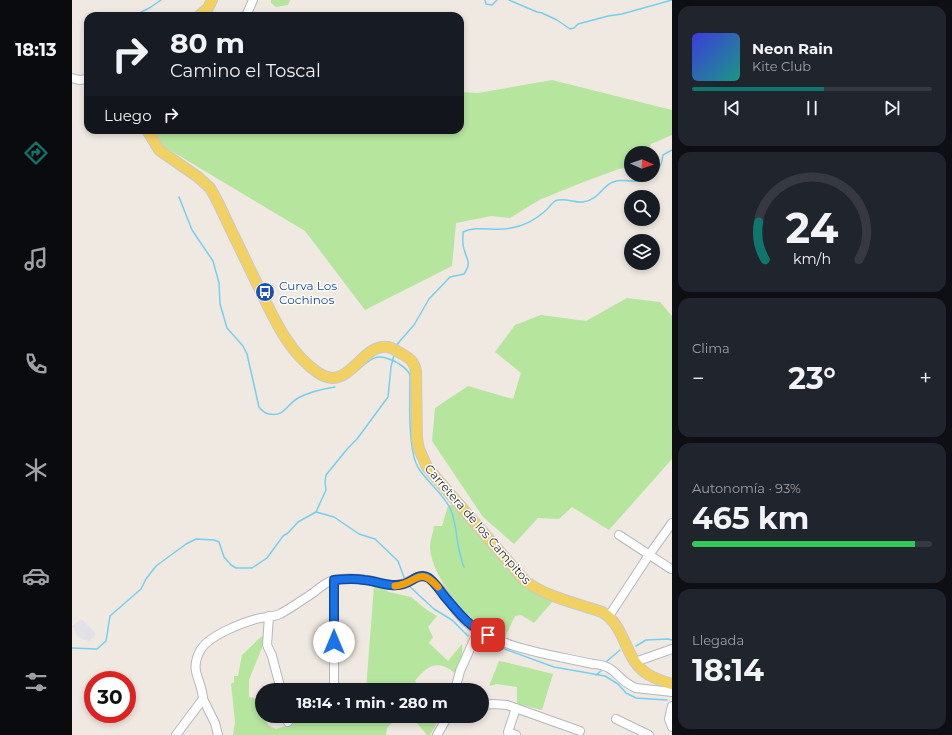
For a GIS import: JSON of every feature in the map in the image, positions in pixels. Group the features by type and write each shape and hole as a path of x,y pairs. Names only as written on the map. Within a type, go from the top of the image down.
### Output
{"main road":[{"path":"205,12 212,0"},
{"name":"Carretera de los Campitos","path":"149,134 159,150 198,177 210,188 278,327 294,349 309,365 322,375 336,377 347,373 372,351 382,348 391,348 409,358 414,363 416,371 419,449 427,467 525,581 534,588 546,594 602,612 609,616"},
{"path":"609,616 619,629 635,662 645,673 655,679 672,684"}],"street":[{"path":"248,12 253,0"},
{"path":"72,78 78,80 84,79"},
{"path":"609,616 672,523"},
{"path":"619,535 670,569"},
{"path":"218,735 215,723 203,699 195,667 202,647 232,628 244,623 280,614 334,580 362,579 394,586 404,584 418,576 426,577 437,586 464,620 478,631 508,644 610,667 627,683 636,688 672,692"},
{"path":"334,580 334,683"},
{"path":"269,616 267,645 272,656 279,683"},
{"path":"457,683 460,671 478,631"},
{"path":"635,662 672,650"},
{"path":"176,735 203,699"},
{"path":"489,704 507,705 580,731"},
{"path":"672,706 669,719 672,727"},
{"path":"516,708 508,732 516,735"},
{"path":"616,719 649,735"},
{"path":"437,735 445,723"}],"shaded area":[{"path":"82,619 96,634 89,642 78,637 72,626"}],"green space":[{"path":"271,0 290,0 288,5 276,7 271,3"},
{"path":"552,80 672,110 672,135 651,144 651,146 624,146 624,168 586,181 539,200 510,218 491,216 456,223 452,266 365,310 305,231 163,146 156,134 464,134 464,92 478,93"},
{"path":"627,298 660,302 672,316 672,459 609,530 572,507 559,519 538,518 514,544 483,517 432,441 435,408 468,386 513,399 521,373 495,352 515,325 541,315 586,321"},
{"path":"454,504 473,528 493,547 531,591 553,601 534,623 521,615 515,616 504,639 475,621 460,606 446,588 435,568 430,548 434,526 442,526 448,506"},
{"path":"374,586 378,586 389,592 411,597 437,616 428,627 433,637 429,643 448,661 462,644 461,664 455,673 443,666 438,665 428,668 419,675 415,681 417,683 367,683"},
{"path":"263,635 263,645 249,680 249,697 255,699 255,723 267,723 268,725 276,729 292,723 392,723 387,728 386,735 233,735 235,722 231,684 234,682 234,676 238,676 242,655"},
{"path":"499,661 553,674 542,710 517,704 517,687 497,684 489,686"},
{"path":"417,723 437,723 430,735 427,735"}],"waterway":[{"path":"142,12 161,0"},
{"path":"485,0 486,4 492,5 497,0"},
{"path":"509,0 557,20 570,29 574,28 578,24 672,0"},
{"path":"660,166 663,155 672,150"},
{"path":"397,345 414,325 429,299 450,277 464,274 468,267 468,262 463,245 463,232 475,229 505,229 520,226 537,218 555,201 565,200 583,202 593,198 609,184 624,180"},
{"path":"179,197 192,230 213,261 219,283 220,304 227,328 243,346 247,354 259,407 263,412 267,414 279,414 302,396 335,387"},
{"path":"316,512 326,490 326,475 357,439 388,397 391,367 394,355"},
{"path":"356,371 374,358 383,357 396,362 404,367 409,373 411,437 415,461 419,469 448,504 451,510 461,560 464,567"},
{"path":"72,648 97,649 106,641 110,616 141,589 146,579 156,566 186,544 196,539 214,540 219,542 224,557 231,565 236,568 252,568 267,558 283,536 288,533 298,522 316,512 334,517 359,534 375,539 398,561 405,580"},
{"path":"408,585 434,609 452,620 468,636"},
{"path":"477,639 554,667 605,676 618,684 626,693 636,698 667,700"},
{"path":"636,646 646,640 672,640"},
{"path":"607,661 620,650"},
{"path":"596,675 601,671"}],"slow traffic":[{"path":"395,586 409,582 418,576 423,576 428,578 438,587"}],"place":[{"name":"Curva Los Cochinos","path":"265,292"}],"route":[{"path":"334,642 334,580 340,579 362,579 394,586 409,582 418,576 426,577 437,586 464,620 478,631 488,635"}]}
